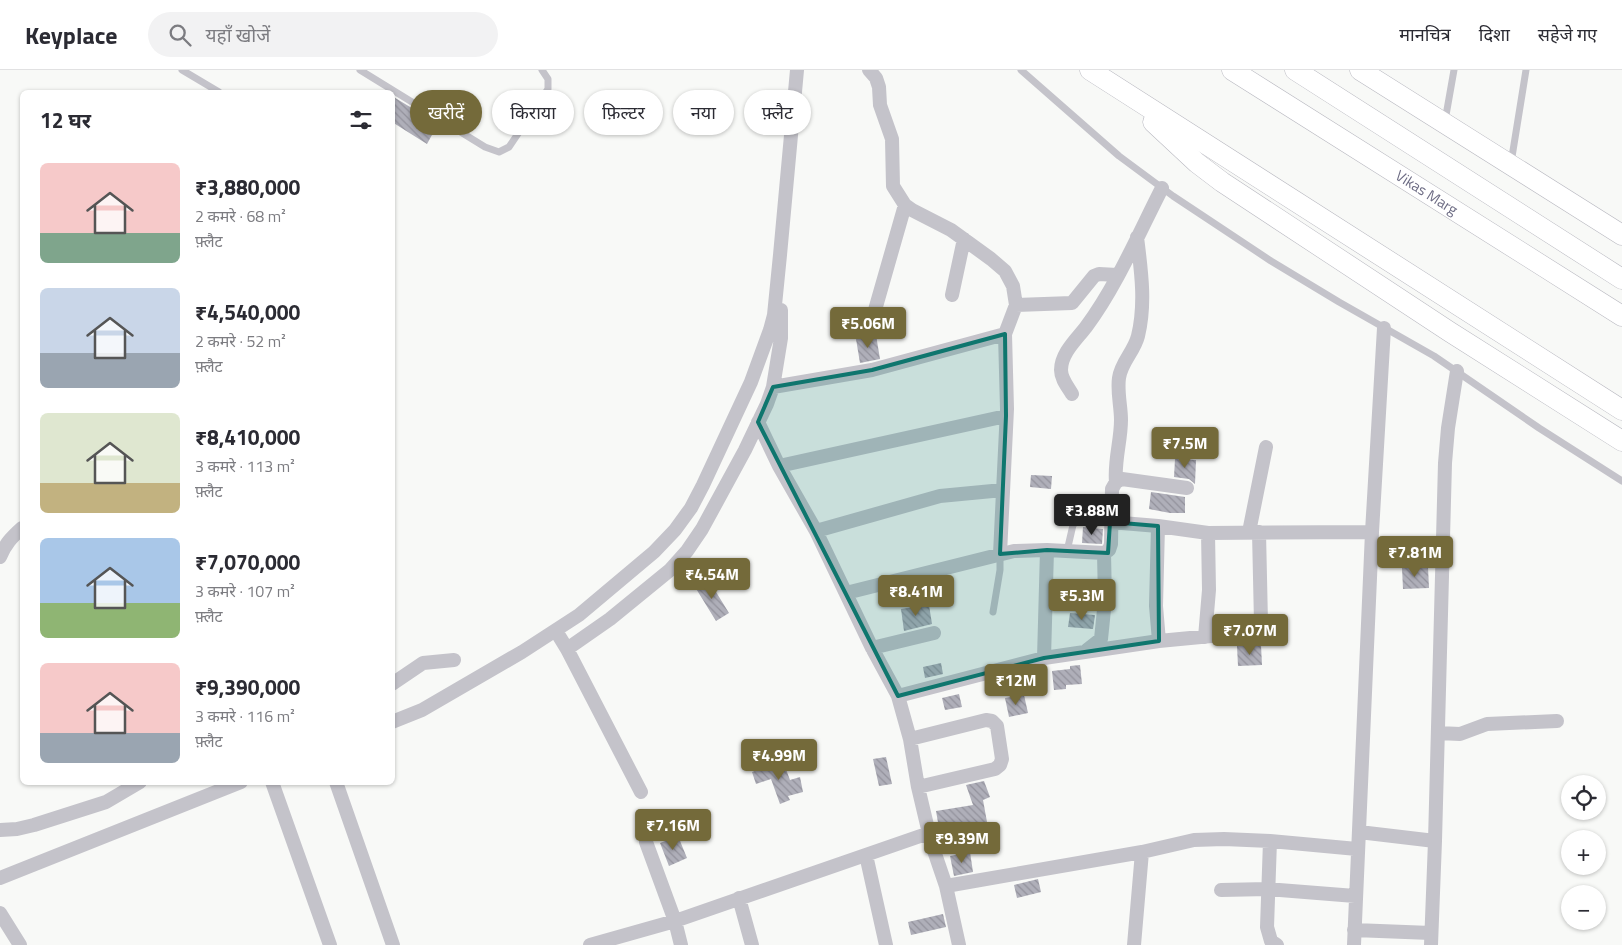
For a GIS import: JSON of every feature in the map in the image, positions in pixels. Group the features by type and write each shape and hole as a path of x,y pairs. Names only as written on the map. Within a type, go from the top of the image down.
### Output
{"street":[{"path":"395,721 422,710 522,652 579,615 654,552 674,530 690,508 703,485 751,382 774,315 797,70"},
{"path":"868,70 876,78 879,87 880,105 892,139 893,186 905,205 964,239 1005,271 1013,286 1016,305 1005,334 1006,416 1000,554"},
{"path":"1090,70 1622,410"},
{"name":"Vikas Marg","path":"1232,70 1622,316"},
{"path":"1295,70 1622,279"},
{"path":"1360,70 1622,235"},
{"path":"1117,88 1198,163 1222,182 1450,332 1622,441"},
{"path":"1072,394 1063,380 1061,369 1065,356 1092,319 1162,188"},
{"path":"873,317 905,205"},
{"path":"846,593 1014,551 1047,550 1104,553 1109,550 1111,544 1112,489 1116,482 1116,455 1121,422 1119,377 1124,362 1134,349 1141,316 1142,278 1137,237"},
{"path":"952,295 964,239"},
{"path":"567,649 618,613 670,570 687,551 702,528 758,422 773,387 781,338 780,255"},
{"path":"1016,305 1072,303 1094,276 1099,274 1117,275"},
{"path":"1354,945 1372,532 1384,328"},
{"path":"773,387 872,370 1005,334"},
{"path":"1354,930 1431,939 1445,463 1448,428 1457,371"},
{"path":"779,466 1006,416"},
{"path":"758,422 779,466 816,531 872,648 898,696 910,739 918,787 929,833 946,886 959,945"},
{"path":"898,696 1044,658 1159,641 1253,632 1261,623 1254,532 1266,447"},
{"path":"1116,482 1122,479 1187,488"},
{"path":"816,531 940,496 1003,490"},
{"path":"1110,522 1208,533 1372,532"},
{"path":"1158,526 1156,606 1159,641"},
{"path":"0,557 5,545 20,530"},
{"path":"1205,637 1209,590 1208,533"},
{"path":"1044,658 1047,550"},
{"path":"1086,651 1101,639 1105,600 1104,553"},
{"path":"556,631 642,792"},
{"path":"872,648 934,633"},
{"path":"395,682 423,663 454,660"},
{"path":"910,739 986,720 992,721 998,726 1002,759 1000,765 995,769 918,787"},
{"path":"1438,733 1460,734 1487,724 1557,721"},
{"path":"0,830 34,825 106,802 135,785"},
{"path":"0,878 233,785"},
{"path":"273,785 330,945"},
{"path":"337,785 393,945"},
{"path":"1359,832 1435,842"},
{"path":"590,945 675,920 929,833"},
{"path":"946,886 1142,852 1194,840 1270,841 1357,849"},
{"path":"1270,841 1267,927 1271,941 1277,945"},
{"path":"646,842 675,920 681,945"},
{"path":"1134,945 1142,852"},
{"path":"866,855 886,945"},
{"path":"1221,890 1268,890 1356,896"},
{"path":"739,898 752,945"},
{"path":"0,913 20,945"}],"lane":[{"path":"182,70 216,90"},
{"path":"360,70 392,90"},
{"path":"395,92 485,147 499,152 510,147 548,89 548,79 542,70"},
{"path":"1021,70 1119,156 1162,188 1271,261 1457,371 1539,428 1622,481"},
{"path":"1445,124 1454,70"},
{"path":"1510,165 1526,70"},
{"path":"1067,551 1073,525 1093,507 1111,507"},
{"path":"993,612 1000,570 1000,554"}],"highlighted area":[{"path":"1005,334 1006,416 1000,554 1047,550 1108,553 1110,522 1158,526 1159,641 1044,658 898,696 758,422 773,387 872,370"}],"building":[{"path":"395,98 410,107 410,133 395,124"},
{"path":"413,135 432,135 427,144"},
{"path":"876,335 880,359 860,363 856,339"},
{"path":"1175,459 1196,460 1195,484 1189,479 1174,477"},
{"path":"1031,475 1052,476 1051,489 1030,487"},
{"path":"1151,492 1185,497 1185,513 1170,513 1149,509"},
{"path":"1083,527 1103,529 1102,544 1082,543"},
{"path":"1428,567 1429,588 1403,589 1402,568"},
{"path":"708,579 729,613 716,621 695,587"},
{"path":"929,605 932,624 904,631 901,609"},
{"path":"1070,613 1095,615 1093,629 1068,627"},
{"path":"1261,645 1262,665 1238,666 1237,646"},
{"path":"941,663 943,674 925,678 923,667"},
{"path":"1080,665 1082,684 1066,685 1066,689 1054,690 1052,671 1070,669 1070,666"},
{"path":"959,694 962,707 945,710 942,698"},
{"path":"1024,695 1028,713 1009,717 1005,698"},
{"path":"886,757 892,784 879,786 873,759"},
{"path":"783,761 790,780 800,777 803,792 788,796 790,800 780,804 771,779 756,784 752,772"},
{"path":"984,781 990,797 983,800 987,822 939,828 936,811 973,805 966,785"},
{"path":"678,836 687,858 669,866 660,843"},
{"path":"970,852 973,872 954,876 950,856"},
{"path":"1038,879 1041,892 1017,898 1014,885"},
{"path":"943,914 946,927 911,935 908,922"}]}
